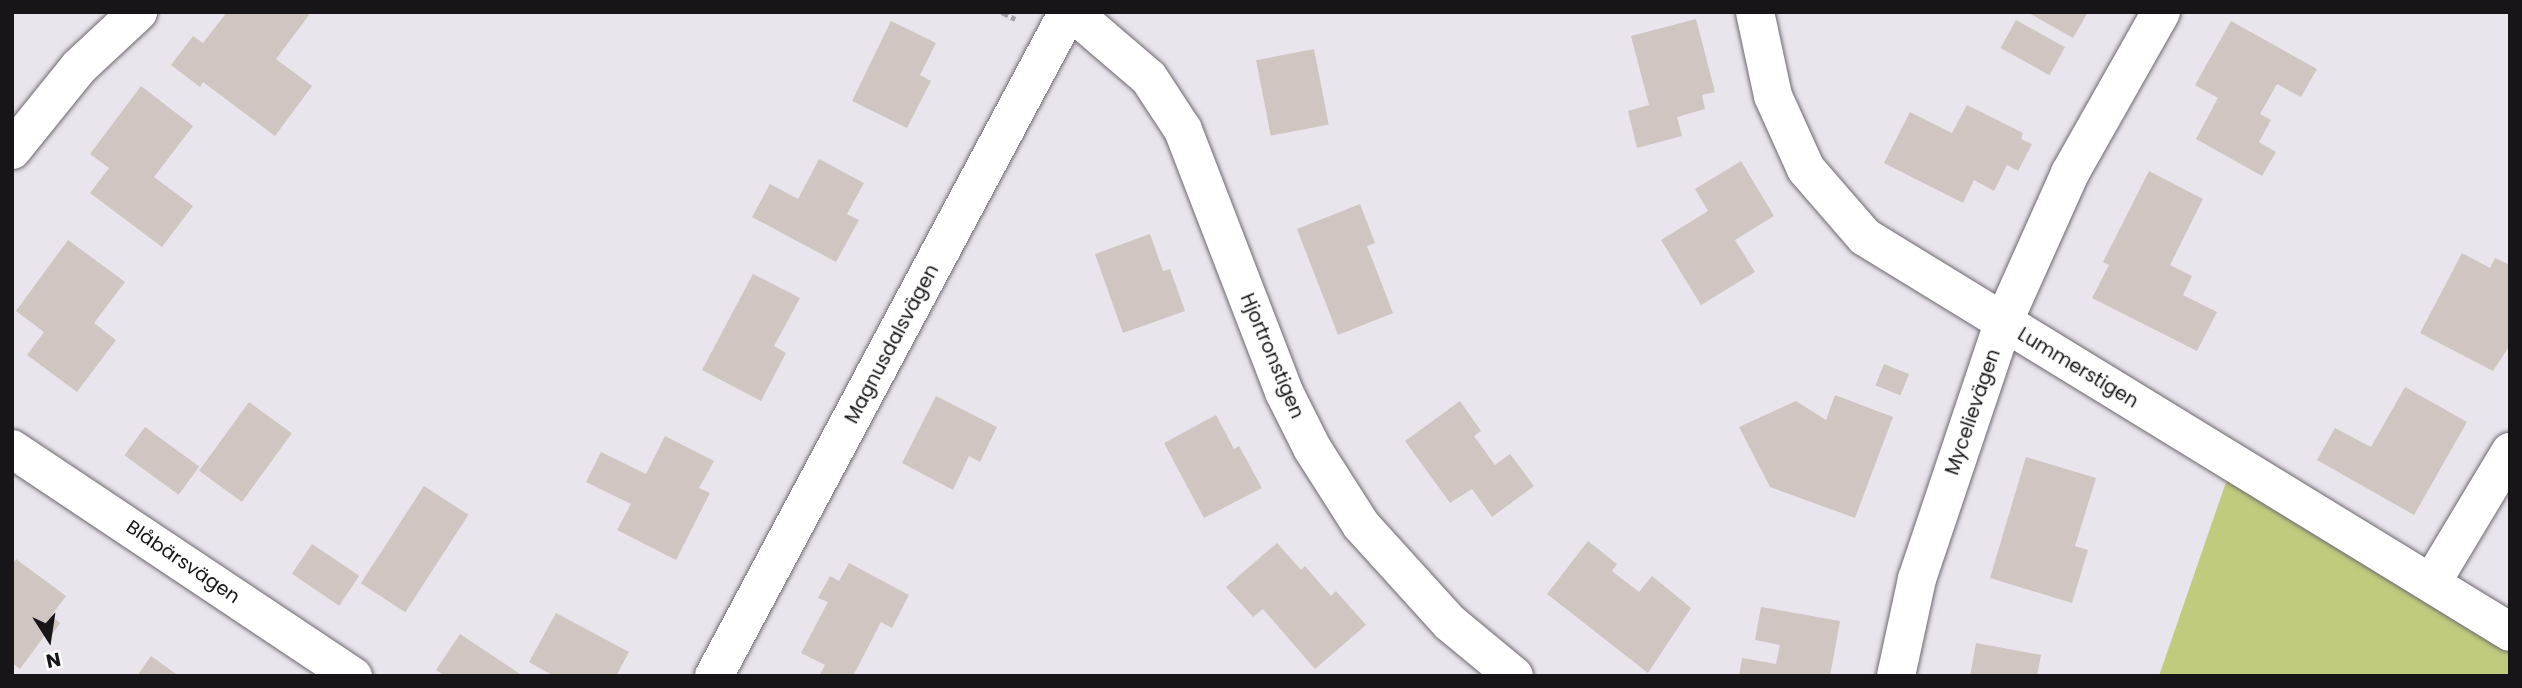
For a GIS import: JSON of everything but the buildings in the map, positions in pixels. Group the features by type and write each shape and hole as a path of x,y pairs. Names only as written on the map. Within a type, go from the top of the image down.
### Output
{"street":[{"path":"12,150 79,67 138,12"},
{"name":"Magnusdalsvägen","path":"714,676 1070,12"},
{"name":"Hjortronstigen","path":"1070,12 1149,78 1183,130 1284,392 1312,448 1361,525 1450,623 1514,676"},
{"name":"Lummerstigen","path":"1755,12 1773,96 1806,169 1865,237 2510,632"},
{"name":"Mycelievägen","path":"1896,676 1917,579 2003,323 2070,173 2161,12"},
{"name":"Blåbärsvägen","path":"12,449 353,676"},
{"path":"2432,582 2510,452"}],"green space":[{"path":"2233,462 2510,632 2510,676 2159,676"}]}
